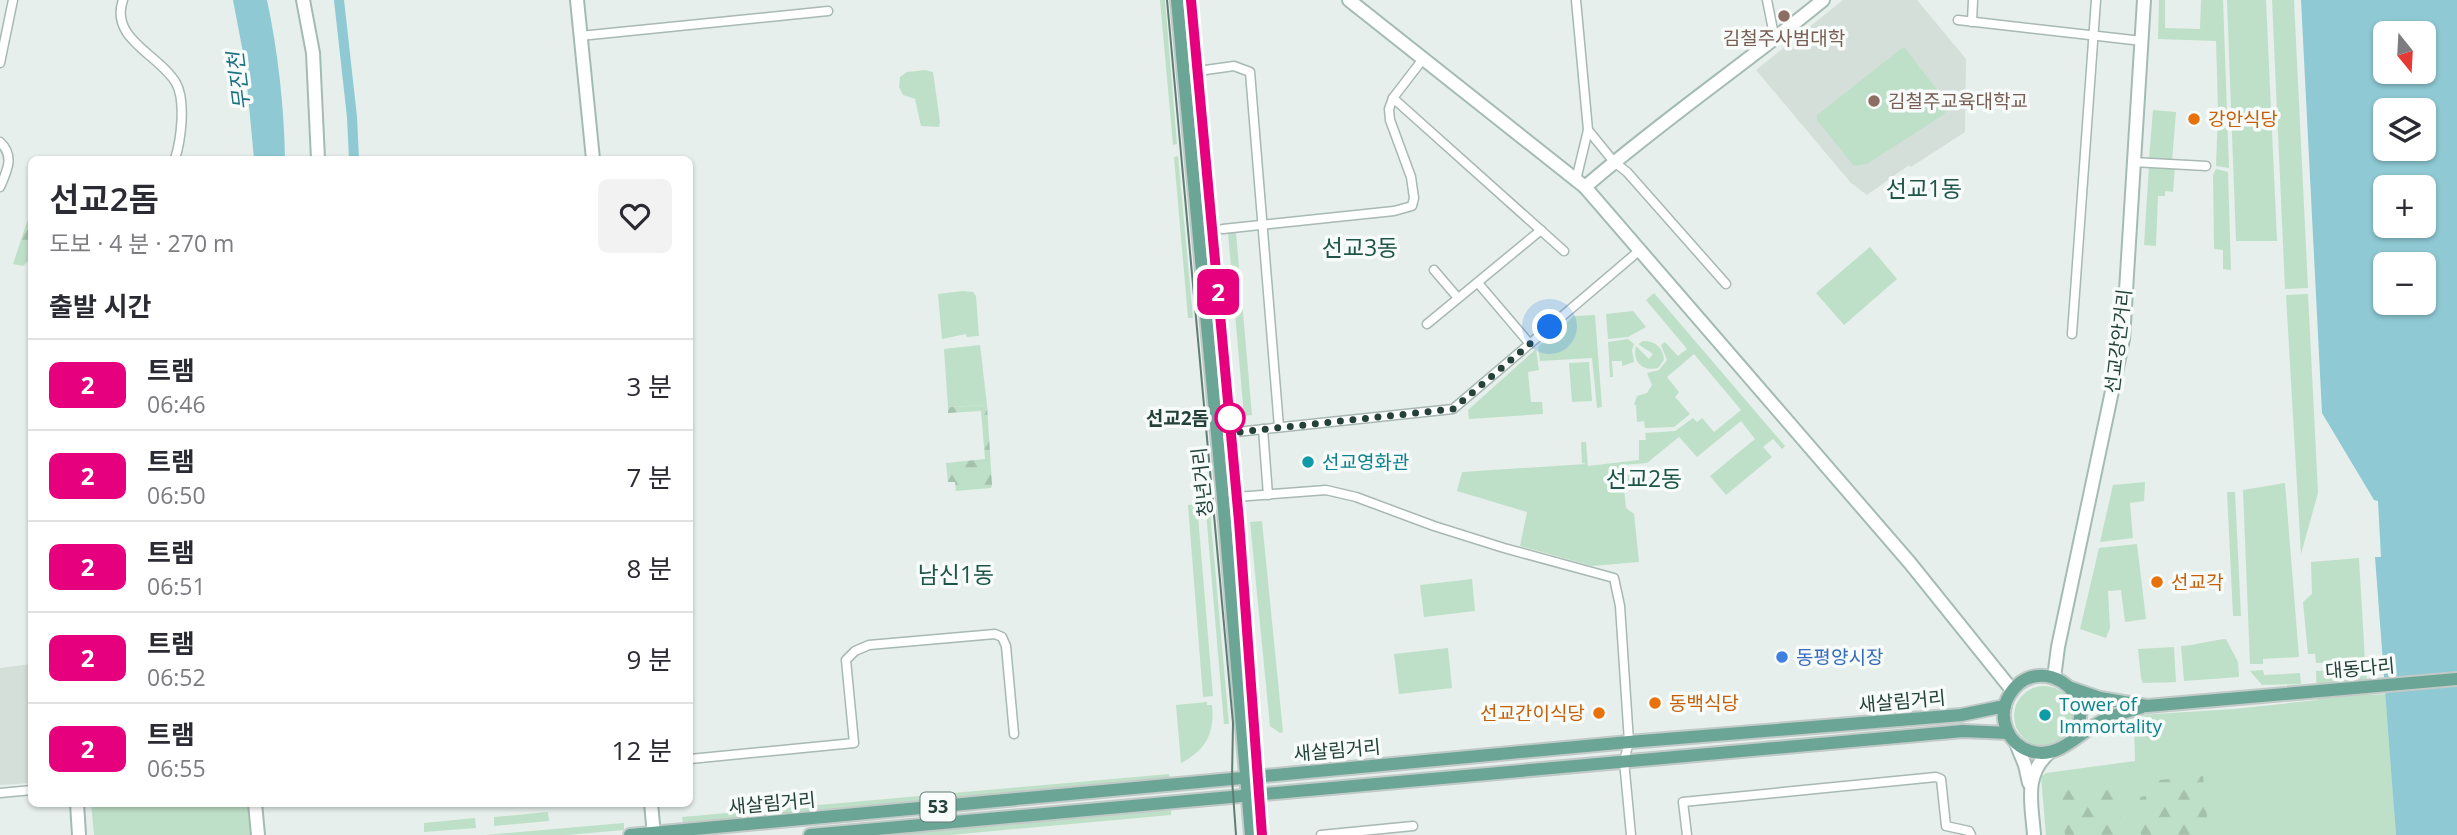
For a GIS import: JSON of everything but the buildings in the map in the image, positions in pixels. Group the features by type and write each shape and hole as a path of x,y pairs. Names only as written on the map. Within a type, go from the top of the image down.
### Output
{"main road":[{"path":"303,0 313,52 318,156"},
{"path":"577,0 593,156"},
{"name":"청년거리","path":"1177,0 1251,835"},
{"path":"1349,0 1580,183 1910,563 2012,690"},
{"path":"1580,183 1614,162 1775,40 1823,0"},
{"name":"선교강안거리","path":"2054,678 2058,647 2123,339 2144,0"},
{"path":"2035,835 2025,765 2004,720 2005,706 2012,690 2032,677 2054,678 2071,688 2100,698 2147,706"},
{"name":"대동다리","path":"2147,706 2457,679"},
{"path":"2071,688 2081,707 2079,728 2074,737"},
{"name":"새살림거리","path":"630,835 1629,742 1961,715 2005,706"},
{"path":"2030,788 2034,771 2049,753 2059,750 2074,737 2105,719 2147,706"},
{"name":"새살림거리","path":"810,835 1963,731 2012,738 2026,750 2049,753"},
{"path":"77,807 79,835"},
{"path":"256,807 258,835"},
{"path":"651,807 654,834"}],"street":[{"path":"0,63 12,0"},
{"path":"123,0 120,14 126,31 136,45 170,74 178,88 181,98 180,138 176,156"},
{"path":"1576,0 1588,130 1580,183"},
{"path":"1767,0 1775,40"},
{"path":"1972,22 1973,0"},
{"path":"2072,334 2096,0"},
{"path":"580,36 828,10"},
{"path":"1958,20 2142,41"},
{"path":"1223,229 1394,211 1412,206 1414,198 1411,177 1388,108 1423,59"},
{"path":"1184,73 1234,66 1250,72 1279,427"},
{"path":"1394,98 1564,251"},
{"path":"1588,130 1726,284"},
{"path":"0,142 9,157 0,187"},
{"path":"2133,162 2206,166"},
{"path":"1427,324 1541,230"},
{"path":"1217,434 1453,409 1640,250"},
{"path":"1434,270 1458,298"},
{"path":"1478,283 1530,344"},
{"path":"1263,429 1268,495"},
{"path":"1223,498 1326,490 1434,526 1614,578 1620,606 1629,742 1625,761 1631,835"},
{"path":"693,760 854,743 846,660 855,651 869,645 995,634 1002,637 1006,646 1014,734"},
{"path":"1687,835 1684,802 1936,777 1941,779 1946,826 1969,831 1971,835"},
{"path":"0,793 28,790"},
{"path":"1321,835 1413,826"}],"shaded area":[{"name":"김철주교육대학교","path":"1843,0 1917,0 1966,59 1965,132 1911,167 1909,165 1867,195 1851,183 1756,70"},
{"path":"28,664 28,783 0,785 0,668"}],"green space":[{"path":"1160,0 1165,0 1177,144 1173,145"},
{"path":"2159,0 2165,0 2165,28 2200,29 2201,0 2223,0 2229,168 2216,166 2216,41 2158,39"},
{"path":"2227,0 2266,0 2277,241 2236,241"},
{"path":"2272,0 2294,0 2308,288 2285,289"},
{"path":"1905,48 1948,104 1947,110 1867,164 1854,166 1817,120 1817,115"},
{"path":"907,72 933,72 939,127 921,126 915,99 903,95 899,87 900,77"},
{"path":"2153,110 2176,112 2172,161 2149,159"},
{"path":"1178,156 1193,318 1188,318 1174,157"},
{"path":"1213,164 1235,409 1230,409 1208,165"},
{"path":"2149,165 2175,167 2173,192 2165,191 2165,196 2158,196 2156,246 2144,245"},
{"path":"2216,169 2228,172 2231,270 2223,269 2223,250 2214,249 2213,175"},
{"path":"27,222 28,261 23,266 13,264"},
{"path":"1228,233 1236,233 1252,415 1244,416"},
{"path":"1870,247 1897,279 1844,325 1816,293"},
{"path":"973,292 976,296 979,336 967,337 966,334 942,339 938,294"},
{"path":"1654,293 1785,446 1782,449 1773,439 1763,447 1772,457 1726,495 1710,476 1755,439 1741,421 1697,457 1679,437 1647,463 1622,465 1623,470 1634,469 1639,474 1624,488 1626,508 1634,514 1639,562 1592,566 1520,546 1527,512 1457,491 1462,472 1586,464 1582,463 1581,442 1586,442 1588,466 1639,460 1639,440 1646,440 1645,433 1675,431 1693,418 1697,422 1702,418 1714,432 1741,410 1694,354 1667,377 1679,392 1675,397 1690,414 1674,427 1645,428 1644,421 1637,422 1634,405 1637,396 1647,393 1652,385 1647,373 1659,370 1667,360 1661,345 1665,342 1678,356 1687,349 1646,300"},
{"path":"2308,294 2318,493 2301,554 2286,295"},
{"path":"1633,311 1646,327 1628,337 1608,339 1606,314"},
{"path":"1595,315 1602,407 1597,408 1592,358 1540,361 1538,347 1574,316"},
{"path":"1628,339 1634,344 1634,362 1622,366 1622,361 1612,361 1613,377 1610,377 1608,342"},
{"path":"1643,341 1652,342 1662,352 1664,360 1658,368 1643,367 1637,361 1636,346 1649,359 1653,354 1638,344"},
{"path":"980,345 987,405 948,407 944,349"},
{"path":"1536,349 1539,370 1528,372 1531,402 1542,402 1543,414 1469,419 1468,410"},
{"path":"1589,362 1592,401 1572,402 1569,363"},
{"path":"987,405 991,488 956,491 955,482 948,482 946,463 985,459 981,411 948,413 948,407"},
{"path":"2145,482 2144,501 2130,503 2133,538 2100,542 2113,485"},
{"path":"2285,483 2299,657 2263,659 2263,664 2250,664 2243,490"},
{"path":"2227,492 2235,492 2241,616 2233,616"},
{"path":"1197,504 1213,696 1203,697 1188,505"},
{"path":"1206,512 1210,512 1229,724 1224,724"},
{"path":"1262,521 1283,732 1280,733 1270,726 1250,522"},
{"path":"2137,544 2146,619 2125,622 2121,590 2108,591 2110,628 2106,638 2080,629 2099,548"},
{"path":"2359,558 2365,661 2316,663 2315,654 2308,654 2303,602 2312,594 2311,562"},
{"path":"1472,579 1475,611 1424,617 1420,585"},
{"path":"2226,639 2238,662 2239,677 2184,681 2181,646"},
{"path":"2174,647 2176,682 2143,683 2138,649"},
{"path":"1448,648 1452,688 1399,694 1394,654"},
{"path":"2366,668 2368,695 2387,694 2396,835 2046,835 2041,777 2046,773 2135,761 2134,722 2139,715 2317,700 2316,671"},
{"path":"2263,670 2264,675 2300,673 2301,684 2262,685 2250,671"},
{"path":"2044,686 2061,691 2069,699 2074,716 2069,733 2061,741 2044,746 2027,741 2019,733 2014,716 2019,699 2027,691"},
{"path":"1207,702 1207,705 1212,705 1213,714 1207,739 1197,752 1181,763 1176,705"},
{"path":"1169,774 1170,781 683,825 682,817"},
{"path":"2203,776 2209,835 2178,835 2172,779"},
{"path":"2170,779 2176,835 2141,835 2137,797 2146,796 2147,806 2163,804 2162,797 2152,798 2151,788 2147,788 2146,781"},
{"path":"2118,785 2122,835 2065,835 2061,790"},
{"path":"91,807 248,807 251,835 94,835"},
{"path":"1171,810 1171,815 950,835 893,835"},
{"path":"548,812 549,821 494,826 494,817"},
{"path":"475,818 476,828 424,832 424,823"},
{"path":"624,823 624,830 567,835 485,835"}],"water":[{"path":"233,0 267,0 280,79 285,156 254,156 245,63"},
{"path":"2301,0 2457,0 2457,835 2396,835 2375,557 2381,557 2378,501 2374,500 2322,413"}],"waterway":[{"path":"339,0 354,156"}],"tram line":[{"path":"1167,0 1233,723 1232,779 1236,835"},
{"path":"1191,0 1237,497 1262,835"},
{"name":"2","path":"1191,0 1239,521 1262,835"}],"place":[{"name":"김철주사범대학","path":"1784,16"},
{"name":"김철주교육대학교","path":"1874,101"},
{"name":"강안식당","path":"2194,119"},
{"name":"선교2돔","path":"1230,418"},
{"name":"선교영화관","path":"1308,462"},
{"name":"선교각","path":"2157,582"},
{"name":"동평양시장","path":"1782,657"},
{"name":"동백식당","path":"1655,703"},
{"name":"선교간이식당","path":"1599,713"},
{"name":"Tower of Immortality","path":"2045,715"}],"district":[{"name":"선교1동","path":"1924,189"},
{"name":"선교3동","path":"1360,248"},
{"name":"선교2동","path":"1644,479"},
{"name":"남신1동","path":"956,575"}],"route":[{"path":"1230,418 1230,433 1453,409 1550,327"}],"water label":[{"name":"무진천","path":"239,81"}]}
